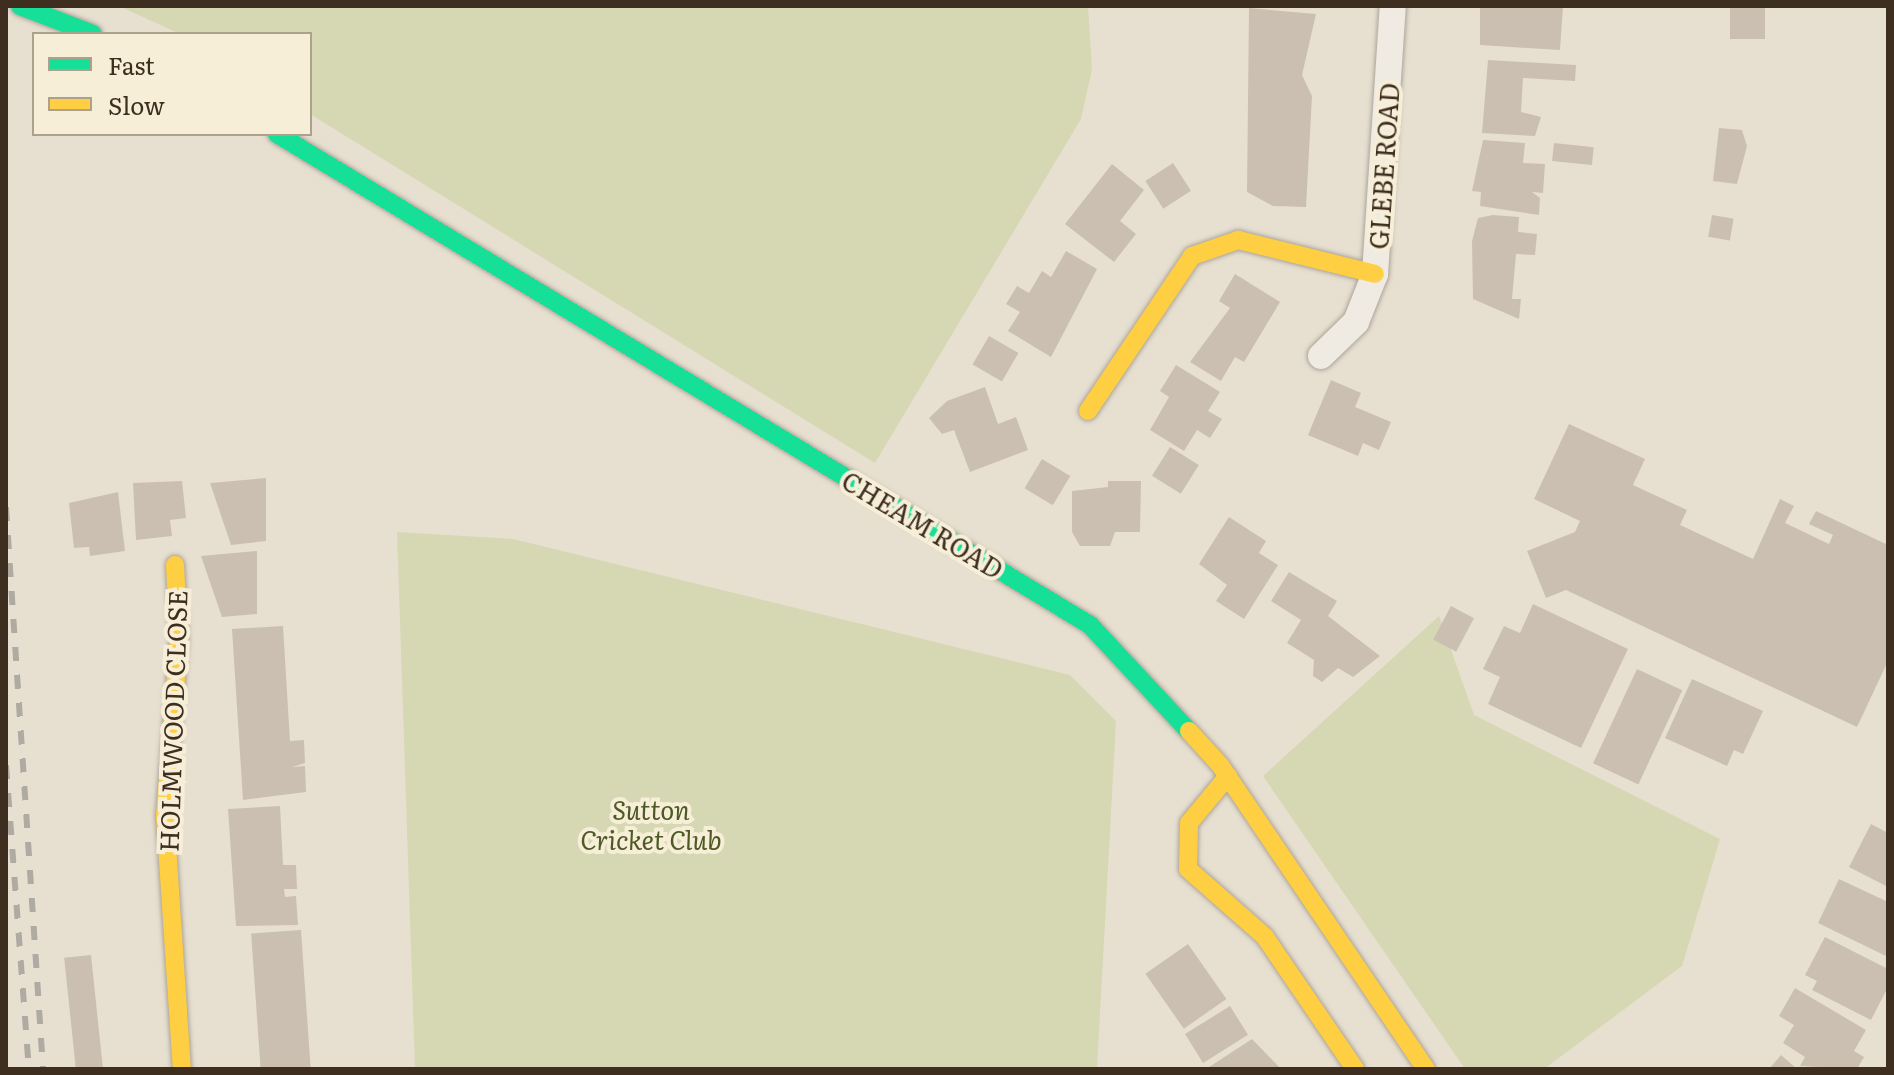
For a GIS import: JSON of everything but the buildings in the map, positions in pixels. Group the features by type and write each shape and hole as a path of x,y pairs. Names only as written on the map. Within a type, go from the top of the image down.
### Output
{"main road":[{"path":"20,6 88,32"},
{"name":"CHEAM ROAD","path":"280,136 1090,625 1154,686 1228,776 1426,1069"},
{"path":"1088,411 1192,256 1238,240 1375,274"},
{"name":"HOLMWOOD CLOSE","path":"175,565 180,627 165,815 182,1069"},
{"path":"1228,776 1189,823 1188,869 1265,937 1355,1069"}],"street":[{"name":"GLEBE ROAD","path":"1321,356 1356,322 1375,274 1393,6"}],"green space":[{"path":"119,6 1088,6 1092,69 1081,119 875,463 312,115 312,32 176,32"},
{"name":"Sutton Cricket Club","path":"397,532 513,539 1070,675 1116,721 1097,1069 415,1069"},
{"path":"1439,616 1474,715 1720,839 1682,966 1544,1069 1465,1069 1263,776"}],"railway":[{"path":"6,507 43,1069"},
{"path":"6,765 29,1069"}],"traffic: fast":[{"path":"20,6 88,32"},
{"path":"280,136 1090,625 1189,731"}],"traffic: slow":[{"path":"1088,411 1192,256 1238,240 1375,274"},
{"path":"175,565 179,639 165,815 182,1069"},
{"path":"1189,731 1220,765 1426,1069"},
{"path":"1228,776 1189,823 1188,869 1265,937 1355,1069"}]}
